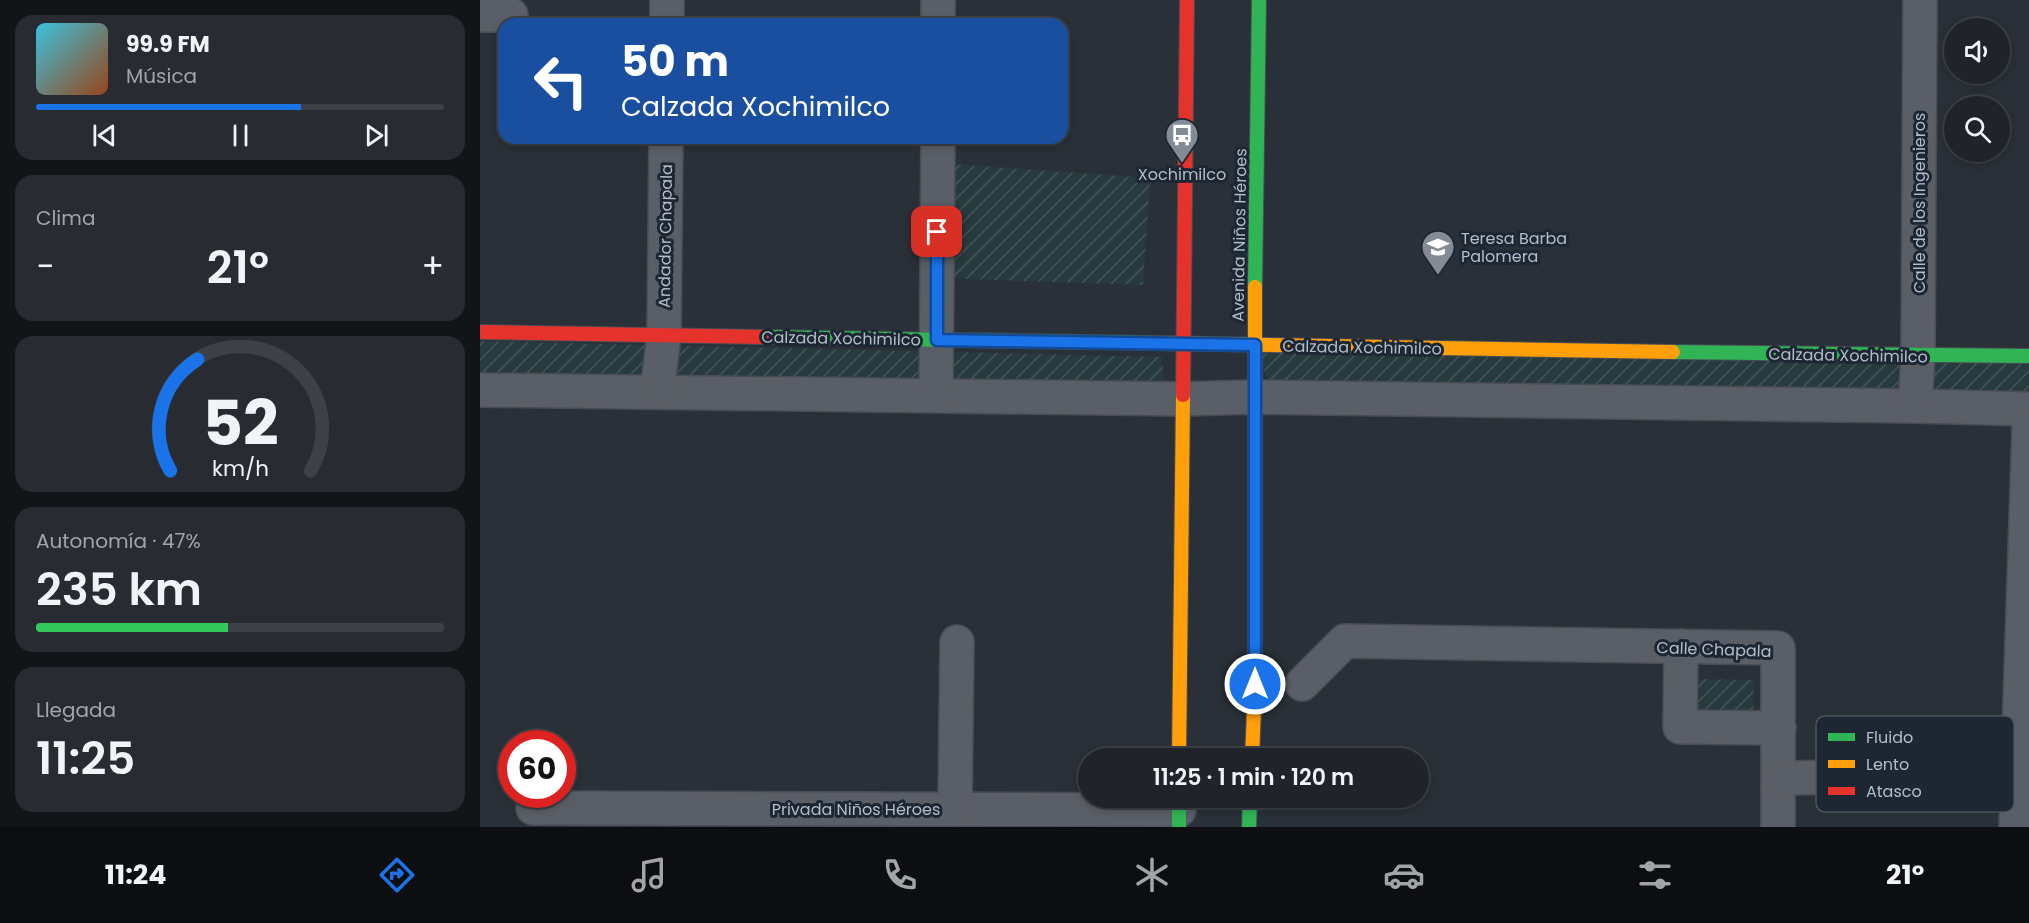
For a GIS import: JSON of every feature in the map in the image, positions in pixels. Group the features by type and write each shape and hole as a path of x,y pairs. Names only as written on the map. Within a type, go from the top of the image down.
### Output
{"main road":[{"path":"1179,748 1187,0"},
{"name":"Avenida Niños Héroes","path":"1252,748 1255,684 1254,397 1259,0"},
{"name":"Calzada Xochimilco","path":"480,332 2029,356"},
{"path":"1249,827 1250,808"}],"street":[{"path":"667,0 667,18"},
{"path":"938,0 938,18"},
{"name":"Calle de los Ingenieros","path":"1915,406 1918,356 1920,0"},
{"name":"Andador Chapala","path":"657,392 664,334 666,144"},
{"path":"936,395 938,144"},
{"path":"480,390 1183,399 1254,397 2029,409"},
{"path":"2016,827 2022,755 2029,428"},
{"name":"Calle Chapala","path":"1302,684 1345,641 1778,648 1778,827"},
{"path":"955,809 957,642"},
{"path":"1682,646 1680,727 1779,728"},
{"path":"1779,778 1816,774"},
{"name":"Privada Niños Héroes","path":"576,807 1179,812"}],"green space":[{"path":"938,163 1150,178 1143,285 937,278"},
{"path":"480,341 1162,357 1164,383 480,378"},
{"path":"1255,345 2029,355 2029,393 1269,384"},
{"path":"1697,679 1754,680 1753,711 1696,710"}],"traffic: fast":[{"path":"1255,287 1259,0"},
{"path":"767,337 1151,343"},
{"path":"1673,352 2029,356"},
{"path":"1179,808 1179,827"},
{"path":"1249,827 1250,808"}],"traffic: slow":[{"path":"1252,748 1255,684 1255,287"},
{"path":"1151,343 1673,352"},
{"path":"1179,748 1183,395"}],"traffic: jam":[{"path":"1183,395 1187,0"},
{"path":"480,332 767,337"}],"place":[{"name":"Xochimilco","path":"1182,164"},
{"name":"Teresa Barba Palomera","path":"1438,276"}],"route":[{"path":"937,232 937,340 1255,345 1255,684"}]}
